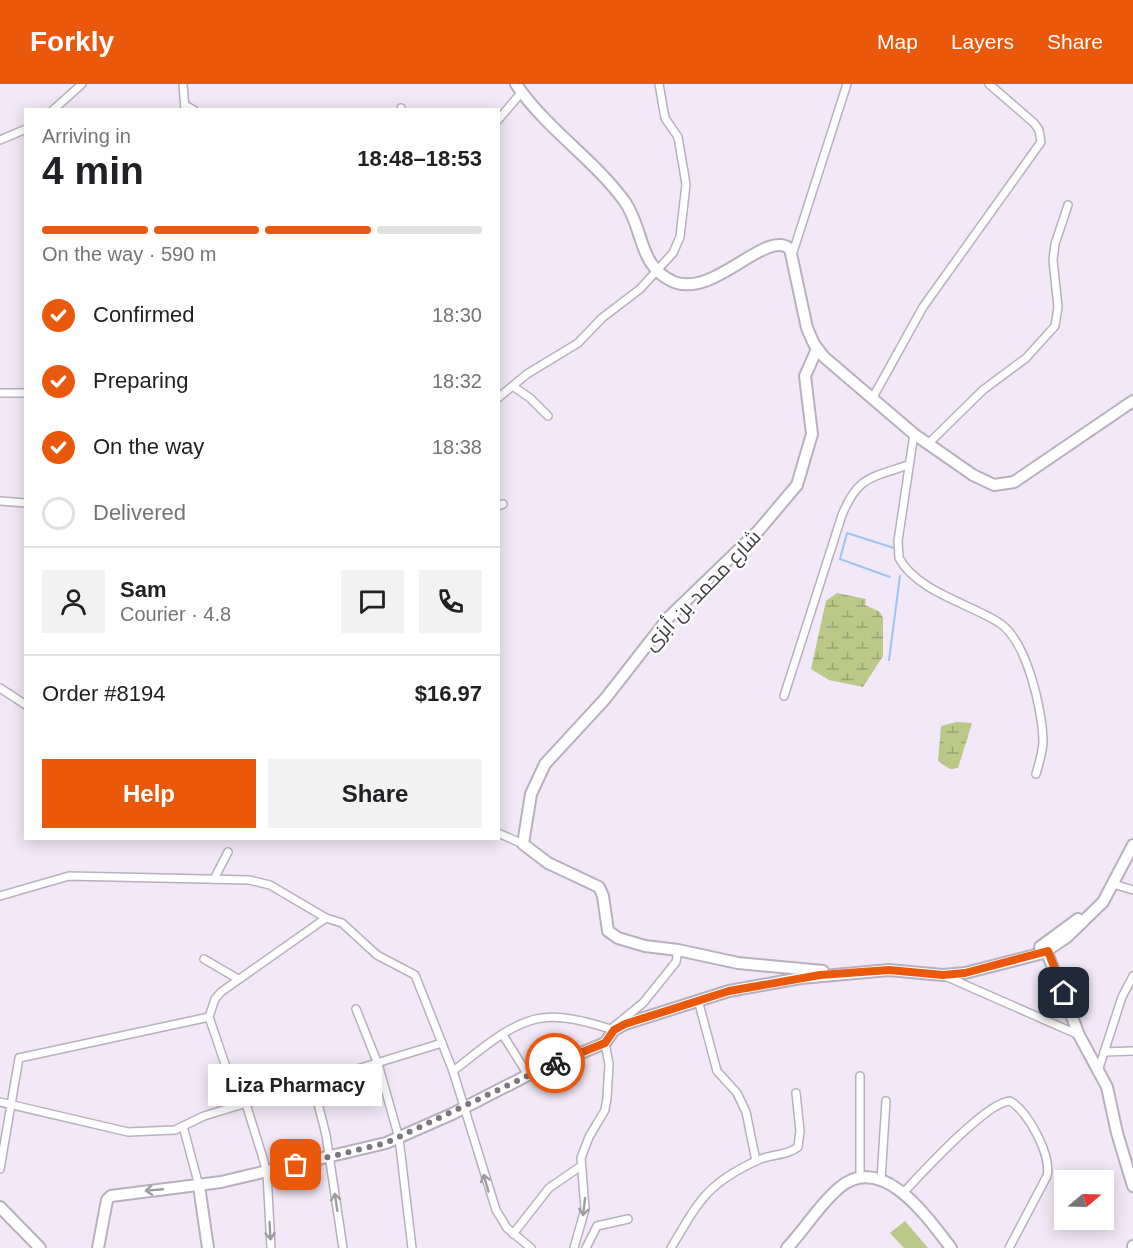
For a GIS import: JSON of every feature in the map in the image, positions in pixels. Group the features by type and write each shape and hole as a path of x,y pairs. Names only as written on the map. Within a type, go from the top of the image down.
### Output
{"street":[{"path":"55,108 82,84"},
{"path":"183,84 185,107"},
{"path":"500,399 527,374 578,343 657,271 673,253 680,237 686,184 678,137 665,118 659,84"},
{"path":"847,84 793,252 804,317 817,349 914,434 982,480 994,484 1014,482 1133,401"},
{"path":"872,399 923,307 1041,142 1039,130 1034,123 989,84"},
{"path":"500,117 519,88 626,204 645,255 657,271 675,282 690,283 717,277 771,244 782,244 793,252"},
{"path":"0,140 24,130"},
{"path":"928,444 983,390 1026,358 1055,326 1058,307 1053,260 1055,244 1068,205"},
{"name":"شارع محمد بن أبزى","path":"523,844 531,794 545,764 605,699 669,618 750,538 797,485 807,458 812,434 805,376 817,349"},
{"path":"514,387 549,416"},
{"path":"0,393 24,393"},
{"path":"914,434 898,541 899,558 924,582 997,621 1013,638 1034,686 1038,709 1042,746 1036,774"},
{"path":"784,696 852,490 865,480 908,465"},
{"path":"0,501 24,503"},
{"path":"0,688 24,704"},
{"path":"500,834 523,844 548,863 599,888 603,896 608,930 613,936 638,945 678,950 738,963 808,969 838,975"},
{"path":"453,1071 503,1035 529,1021 544,1018 572,1020 612,1030 698,1000 801,978 889,970 943,975 982,970 1030,956 1049,946 1103,902 1133,845"},
{"path":"214,879 228,852"},
{"path":"0,896 69,876 249,880 270,885 326,918 342,923 377,955 415,975 453,1071 492,1201 503,1223 531,1248"},
{"path":"1113,884 1133,890"},
{"path":"271,1248 267,1173 246,1104 225,1064 208,1017 218,995 326,918"},
{"path":"1049,946 1079,1035 1099,1068 1107,1087 1117,1133 1133,1186"},
{"path":"574,1248 585,1209 581,1166 586,1143 606,1104 609,1064 605,1043 612,1030 643,1003 676,962 678,950"},
{"path":"204,959 238,979"},
{"path":"943,975 1079,1035"},
{"path":"1099,1068 1122,997 1133,976"},
{"path":"698,1000 717,1071 743,1103 753,1135 756,1161"},
{"path":"356,1009 378,1064 399,1138 412,1248"},
{"path":"0,1169 19,1058 208,1017"},
{"path":"503,1035 528,1075"},
{"path":"0,1102 121,1131 170,1131 246,1104 442,1043"},
{"path":"98,1248 107,1200 111,1196 199,1186 267,1173 369,1148 399,1138 465,1108 528,1075 605,1043"},
{"path":"1104,1052 1133,1051"},
{"path":"860,1076 861,1177"},
{"path":"313,1084 324,1128 343,1248"},
{"path":"671,1248 700,1201 714,1185 756,1161 798,1148 801,1131 796,1093"},
{"path":"881,1180 886,1101"},
{"path":"903,1193 947,1146 999,1104 1010,1101 1032,1126 1047,1154 1049,1167 1047,1176 1010,1248"},
{"path":"183,1126 199,1186 208,1248"},
{"path":"513,1234 549,1188 581,1166"},
{"path":"787,1248 836,1190 861,1177 881,1180 903,1193 951,1248"},
{"path":"0,1207 36,1246"},
{"path":"586,1248 597,1226 628,1219"}],"green space":[{"path":"837,593 866,599 865,605 880,612 883,618 883,656 863,687 829,680 811,669 826,601"},
{"path":"956,722 972,723 958,768 950,769 938,761 941,726"},
{"path":"905,1221 928,1248 904,1248 890,1233"}],"waterway":[{"path":"890,577 840,559 847,533 894,548"},
{"path":"889,660 900,576"}],"way so far":[{"path":"296,1165 386,1143 452,1114 555,1063"}],"place":[{"name":"Liza Pharmacy","path":"296,1165"}],"route":[{"path":"555,1063 605,1043 614,1030 637,1020 729,991 820,975 889,970 943,975 965,973 1048,951 1064,993"}]}
